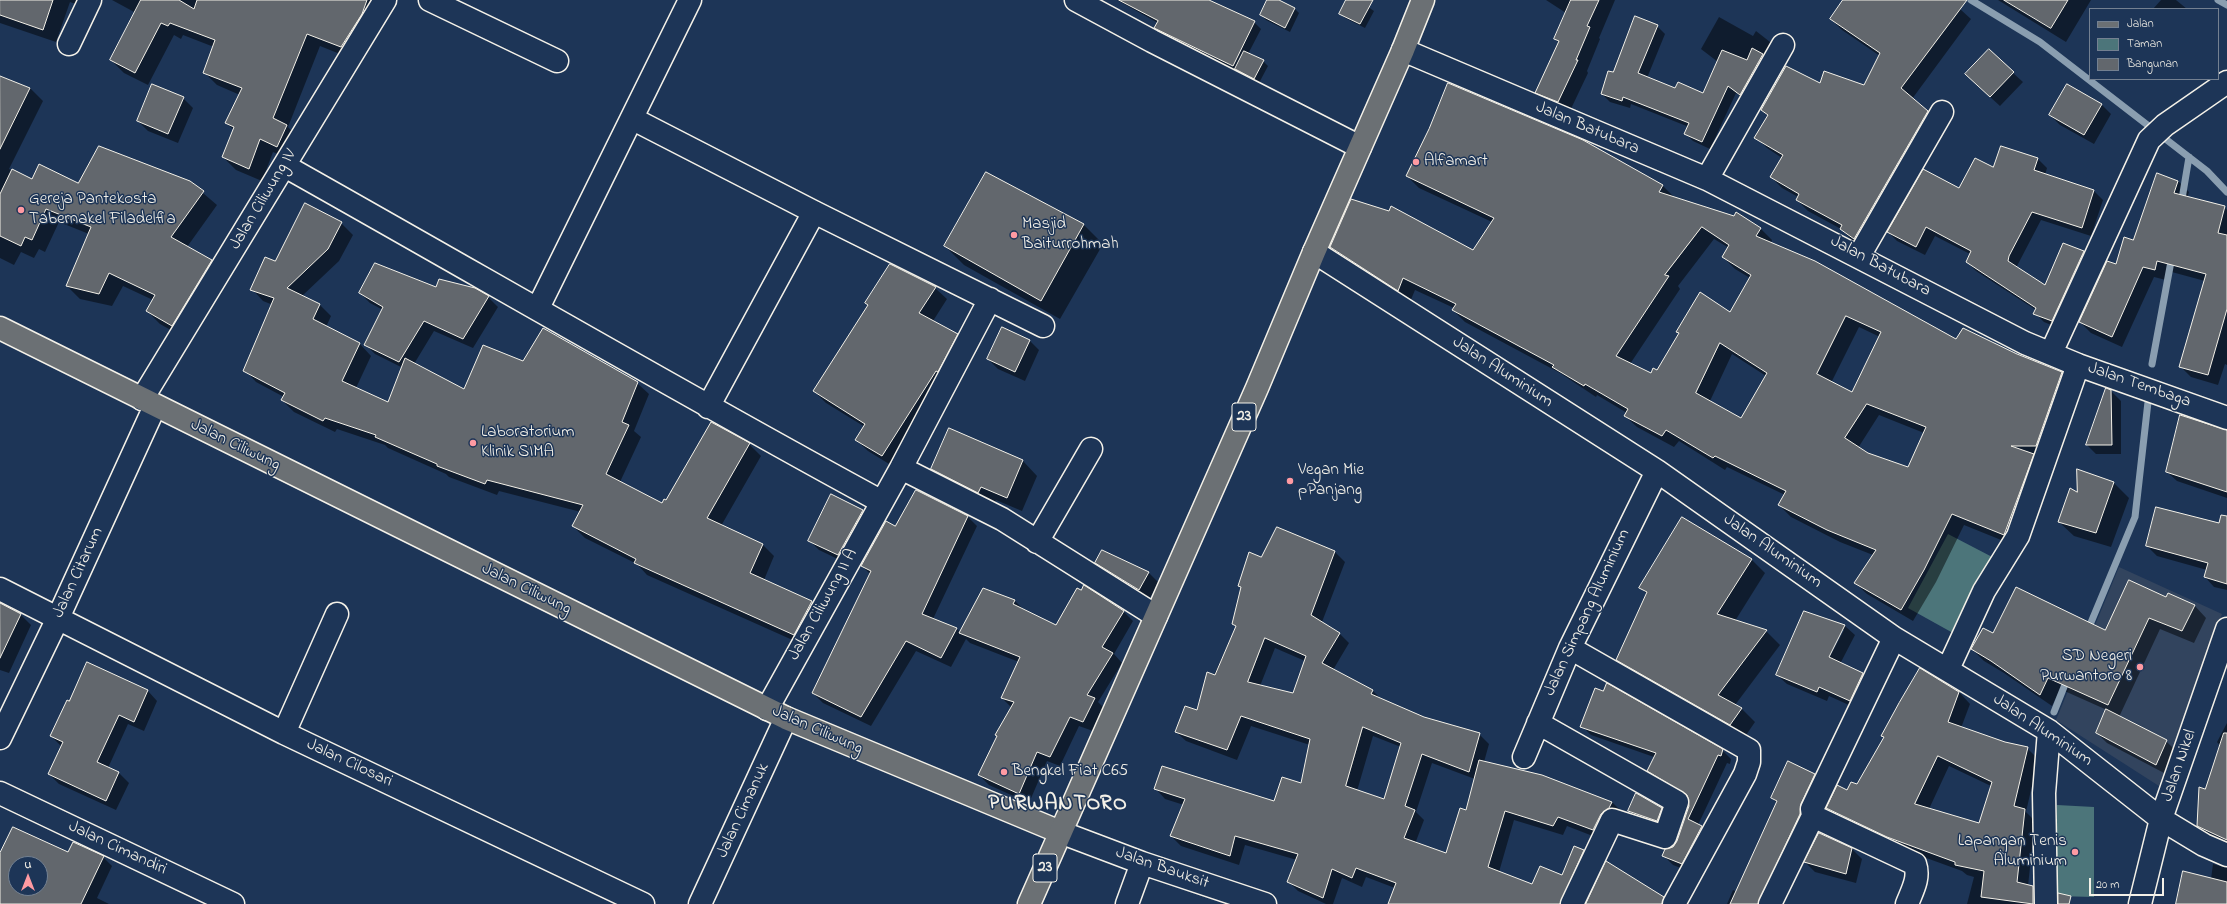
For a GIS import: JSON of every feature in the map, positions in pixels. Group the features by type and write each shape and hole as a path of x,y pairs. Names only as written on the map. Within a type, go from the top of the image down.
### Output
{"main road":[{"name":"23","path":"1029,904 1257,388 1314,252 1403,50 1423,0"},
{"name":"Jalan Ciliwung","path":"0,328 777,713 1060,832"}],"street":[{"path":"69,44 90,0"},
{"name":"Jalan Ciliwung IV","path":"149,403 284,166 385,0"},
{"path":"430,0 557,61"},
{"path":"538,308 633,119 690,0"},
{"path":"1076,0 1152,41 1360,147"},
{"path":"1707,179 1783,45"},
{"name":"Jalan Batubara","path":"1403,50 1707,179 1859,256 2025,343 2051,353"},
{"path":"2051,353 2149,140 2165,125 2227,82"},
{"path":"1859,256 1942,112"},
{"path":"633,119 814,212 1043,326"},
{"path":"284,166 538,308 708,407 882,502"},
{"path":"708,407 814,212"},
{"name":"Jalan Aluminium","path":"1314,252 1657,471 1894,638 1948,669 2049,732 2162,819 2204,845 2227,855"},
{"name":"Jalan Ciliwung II A","path":"777,713 882,502 990,299"},
{"name":"Jalan Tembaga","path":"2051,353 2078,365 2227,418"},
{"path":"1948,669 1984,591 2018,536 2078,365"},
{"name":"Jalan Citarum","path":"0,738 58,618 149,403"},
{"path":"1036,542 1090,449"},
{"path":"901,468 1002,519 1036,542 1156,616"},
{"name":"Jalan Simpang Aluminium","path":"1524,757 1570,648 1657,471"},
{"name":"Jalan Cilosari","path":"0,589 284,733 643,904"},
{"path":"284,733 337,614"},
{"name":"Jalan Nikel","path":"2140,904 2162,819 2227,629"},
{"path":"1770,904 1813,816 1812,809 1814,804 1894,638"},
{"path":"1570,648 1749,750 1749,762 1745,774 1674,904"},
{"name":"Jalan Cimanuk","path":"700,904 777,713"},
{"path":"1538,723 1677,802 1665,837 1612,820 1572,904"},
{"path":"2046,904 2044,793 2049,732"},
{"name":"Jalan Cimandiri","path":"0,793 233,904"},
{"path":"1813,816 1916,864 1918,871 1917,880 1907,904"},
{"name":"Jalan Bauksit","path":"1060,832 1265,904"},
{"path":"1127,904 1142,862"}],"shaded area":[{"name":"SD Negeri Purwantoro 8","path":"2119,567 2222,614 2159,786 2056,720"}],"green space":[{"path":"1948,534 1998,560 1953,633 1908,608"},
{"name":"Lapangan Tenis Aluminium","path":"2057,805 2094,807 2094,897 2055,896"}],"building":[{"path":"0,0 53,0 43,30 0,15"},
{"path":"141,0 179,0 194,9 197,0 367,0 362,14 341,47 307,34 273,118 287,125 277,147 260,139 249,169 222,157 234,127 225,123 242,88 203,73 215,40 170,23 168,26 161,23 135,73 110,60"},
{"path":"1119,0 1209,0 1255,21 1233,66 1154,28 1158,21"},
{"path":"1267,0 1279,0 1295,8 1285,28 1260,15"},
{"path":"1346,0 1373,0 1360,24 1339,14"},
{"path":"1571,0 1599,0 1587,26 1590,27 1576,60 1578,60 1558,102 1535,93 1559,41 1554,39"},
{"path":"1843,0 1967,0 1901,88 1928,111 1854,239 1840,229 1842,225 1796,200 1799,194 1770,177 1783,155 1754,138 1768,115 1761,110 1786,66 1820,83 1824,71 1864,85 1880,53 1830,19"},
{"path":"2004,0 2068,0 2051,28"},
{"path":"1635,16 1658,25 1638,73 1675,88 1678,82 1703,93 1722,50 1747,60 1752,48 1763,54 1740,95 1728,86 1702,142 1684,134 1689,123 1623,97 1622,101 1601,94 1608,71 1613,72"},
{"path":"1989,49 2014,72 1990,97 1965,74"},
{"path":"1244,51 1264,60 1254,79 1235,69"},
{"path":"0,76 30,88 0,149"},
{"path":"1448,83 1583,140 1663,185 1659,192 1734,216 1736,212 1761,228 1756,236 1815,261 1956,339 1963,328 2017,354 2062,372 2036,446 2011,446 2034,454 2004,535 1952,514 1924,570 1901,610 1854,583 1876,550 1827,530 1778,505 1786,491 1715,456 1713,458 1666,430 1662,436 1624,416 1628,409 1552,367 1554,365 1452,310 1456,304 1403,278 1398,291 1330,247 1351,199 1389,211 1391,206 1473,250 1494,218 1406,176 1429,129","holes":["1702,227 1729,245 1722,257 1751,275 1730,312 1700,292 1676,332 1679,333 1657,370 1653,368 1651,373 1616,356 1669,276 1665,275","1846,316 1881,332 1852,392 1817,374","1720,343 1767,373 1741,418 1696,393","1867,404 1926,427 1908,467 1868,453 1845,438"]},
{"path":"152,84 184,97 168,134 137,121"},
{"path":"2067,84 2102,104 2084,135 2049,115"},
{"path":"99,146 190,181 204,191 171,237 212,260 172,326 146,311 155,295 109,273 99,294 66,286 91,227 46,209 32,240 25,237 21,246 0,236 0,194 12,169 32,179 39,164 78,183"},
{"path":"2001,146 2038,158 2034,170 2094,190 2082,228 2032,212 2009,256 2008,261 2045,285 2063,243 2084,251 2052,321 2033,314 2036,308 1966,262 1971,251 1926,227 1916,247 1887,232 1923,169 1959,188 1975,158 1993,167"},
{"name":"Masjid Baiturrohmah","path":"986,172 1084,224 1041,301 944,246"},
{"path":"2157,173 2178,181 2174,193 2225,206 2218,233 2227,235 2227,309 2208,375 2179,367 2206,274 2157,261 2155,270 2143,267 2112,337 2079,322 2107,261 2116,264 2124,237 2133,240"},
{"path":"305,203 342,222 328,249 287,288 320,304 313,319 360,343 342,381 388,402 405,358 464,389 483,345 523,361 543,328 638,382 622,422 629,425 606,474 662,503 664,499 666,500 711,422 750,443 707,518 763,544 750,573 812,601 794,635 634,563 636,559 572,526 583,505 487,480 485,484 437,466 437,464 375,437 376,435 325,418 323,421 281,400 285,393 243,371 274,298 250,290 265,257 275,261"},
{"path":"375,263 436,287 439,279 475,288 489,296 463,339 424,321 399,362 364,345 383,307 359,293"},
{"path":"890,264 936,287 919,313 958,334 938,372 936,371 882,456 855,440 865,424 813,391 868,305 865,303"},
{"path":"1002,327 1030,340 1015,372 987,359"},
{"path":"2106,388 2111,390 2112,445 2086,445"},
{"path":"2180,415 2227,430 2227,492 2166,472"},
{"path":"949,428 1023,460 1007,498 981,487 978,493 931,469"},
{"path":"2077,469 2114,482 2096,533 2058,522 2070,488 2077,492"},
{"path":"916,490 968,516 922,614 957,628 941,658 906,641 861,717 812,693 871,571 861,566 886,521 895,526"},
{"path":"831,494 863,510 838,555 808,541"},
{"path":"2156,507 2219,523 2221,515 2227,516 2227,584 2204,577 2208,563 2146,546"},
{"path":"1682,517 1752,559 1717,614 1767,630 1718,695 1742,708 1730,725 1616,660 1647,592 1639,588"},
{"path":"1277,527 1335,551 1311,615 1340,633 1322,663 1373,690 1371,694 1424,717 1480,733 1469,772 1422,754 1405,806 1415,810 1404,838 1446,853 1460,808 1466,810 1479,760 1542,775 1612,802 1609,808 1601,814 1593,830 1558,817 1553,826 1505,811 1488,867 1532,884 1540,866 1562,875 1574,846 1584,850 1560,904 1388,904 1396,883 1356,868 1352,878 1332,869 1323,898 1287,882 1298,854 1235,836 1230,856 1170,836 1185,799 1154,789 1162,766 1274,801 1282,777 1301,783 1310,739 1241,716 1227,750 1175,732 1185,706 1197,710 1207,672 1215,675 1236,626 1232,624 1241,587 1238,586 1249,552 1261,557","holes":["1265,638 1306,656 1293,693 1248,682","1363,727 1401,743 1384,799 1346,786"]},
{"path":"1102,550 1149,572 1139,590 1095,563"},
{"path":"2129,580 2166,597 2168,593 2195,605 2182,631 2149,618 2108,705 2048,678 2040,695 1971,649 1983,628 1993,633 2016,587 2105,630"},
{"path":"1084,585 1124,611 1102,647 1113,653 1087,695 1095,698 1083,722 1070,717 1050,757 1037,752 1019,794 978,775 997,736 995,735 1014,702 1001,698 1020,657 959,633 983,588 1015,600 1013,604 1056,625 1077,588 1081,590"},
{"path":"0,603 21,614 0,658"},
{"path":"1804,611 1845,625 1829,657 1863,673 1850,701 1819,687 1817,692 1776,675"},
{"path":"87,662 148,690 134,722 119,715 97,762 119,772 106,801 48,774 63,742 50,736 67,700 69,701"},
{"path":"1920,668 1959,692 1948,722 2005,742 2028,747 2014,806 2025,809 2017,882 2033,886 2033,904 1981,897 1984,871 1955,865 1955,862 1887,837 1826,808 1837,785 1847,790 1851,782 1857,784 1884,737 1881,736","holes":["1938,756 1992,782 1979,823 1915,804"]},
{"path":"1607,683 1723,749 1721,756 1718,755 1688,819 1702,826 1682,864 1662,856 1665,849 1673,847 1677,841 1689,806 1687,795 1647,771 1656,753 1580,727 1595,688 1603,691"},
{"path":"2106,709 2167,740 2156,765 2096,733"},
{"path":"2224,733 2227,733 2227,840 2197,826 2199,787 2205,789"},
{"path":"1788,761 1815,774 1801,804 1800,814 1758,904 1730,904 1777,801 1771,798"},
{"path":"1636,793 1662,808 1657,821 1628,811"},
{"path":"13,827 68,852 73,842 104,856 81,904 0,904 0,853"},
{"path":"1819,833 1852,848 1846,874 1804,862"},
{"path":"1606,861 1664,897 1662,904 1586,904"},
{"path":"2183,871 2227,882 2227,904 2176,904"},
{"path":"2058,893 2071,896 2069,904 2058,904"}],"waterway":[{"path":"1971,0 2040,42 2089,80"},
{"path":"2218,0 2227,5"},
{"path":"2089,80 2207,171 2227,192"},
{"path":"2181,205 2189,157"},
{"path":"2152,364 2172,256"},
{"path":"2087,632 2135,517 2148,402"},
{"path":"2054,712 2068,677"}],"place":[{"name":"Alfamart","path":"1416,162"},
{"name":"Gereja Pantekosta Tabernakel Filadelfia","path":"21,210"},
{"name":"Masjid Baiturrohmah","path":"1014,235"},
{"name":"Laboratorium Klinik SIMA","path":"473,443"},
{"name":"Vegan Mie pPanjang","path":"1290,481"},
{"name":"SD Negeri Purwantoro 8","path":"2140,667"},
{"name":"Bengkel Fiat C65","path":"1004,772"},
{"name":"Lapangan Tenis Aluminium","path":"2075,852"}],"district":[{"name":"PURWANTORO","path":"1058,806"}]}
